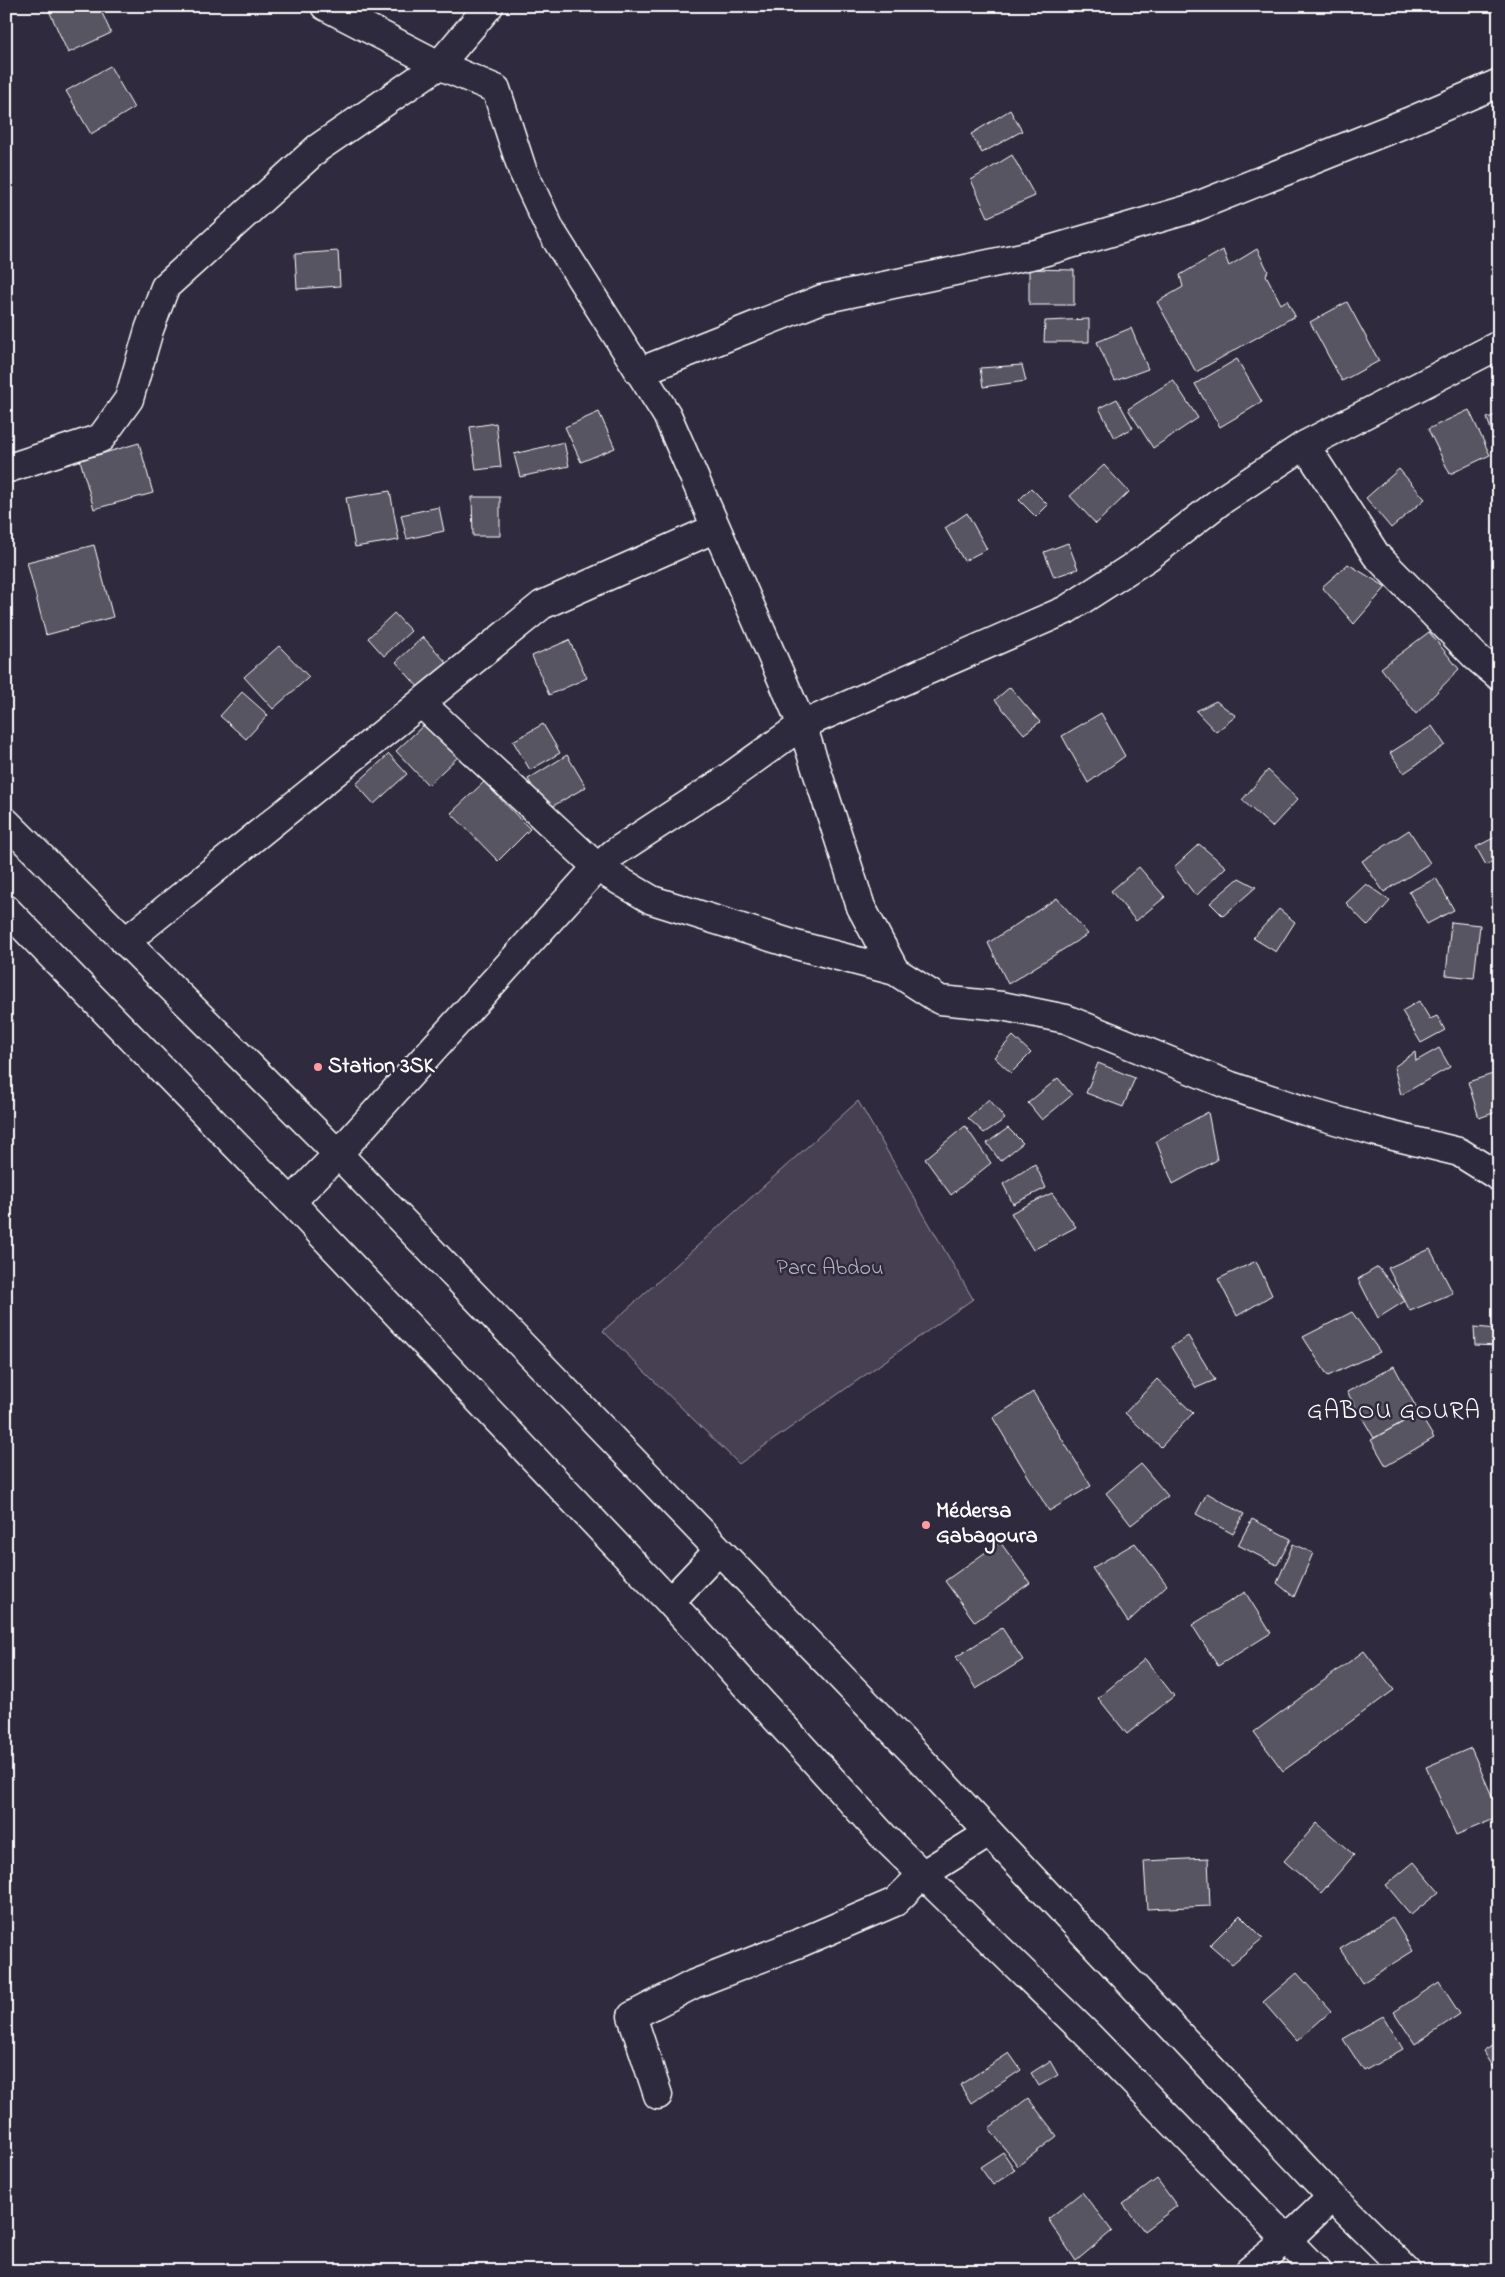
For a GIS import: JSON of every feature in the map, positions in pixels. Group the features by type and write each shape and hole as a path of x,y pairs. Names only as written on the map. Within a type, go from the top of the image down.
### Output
{"street":[{"path":"325,6 439,65 496,90 522,169 551,231 667,415 802,725 861,907 894,971"},
{"path":"6,469 101,438 129,399 149,330 165,288 318,148 439,65 489,6"},
{"path":"639,372 822,299 1036,254 1190,209 1408,122 1499,83"},
{"path":"291,1202 338,1154 598,868 614,853 721,783 802,725 1066,610 1148,557 1222,500 1305,445 1499,345"},
{"path":"1305,445 1376,555 1476,657 1499,676"},
{"path":"126,942 542,605 716,528"},
{"path":"421,703 598,868 652,900 796,945 894,971 940,1000 1002,1006 1066,1019 1250,1092 1373,1131 1458,1152 1499,1177"},
{"path":"9,830 126,942 338,1154 989,1833 1332,2198 1407,2271"},
{"path":"6,909 291,1202 670,1602 884,1837 1088,2035 1317,2271"},
{"path":"670,1602 719,1550"},
{"path":"658,2095 632,2016 694,1984 802,1942 894,1902 922,1875 989,1833"},
{"path":"1249,2271 1287,2240 1332,2198"}],"green space":[{"name":"Parc Abdou","path":"858,1101 973,1299 739,1464 603,1331"}],"building":[{"path":"47,6 99,6 111,33 68,53"},
{"path":"960,6 971,6 964,11"},
{"path":"110,66 134,108 91,134 66,91"},
{"path":"1010,110 1022,131 982,153 971,134"},
{"path":"1012,155 1035,196 988,217 971,180"},
{"path":"1257,249 1268,271 1266,275 1281,304 1287,300 1295,316 1196,372 1157,302 1183,287 1180,275 1223,250 1229,266"},
{"path":"338,251 340,286 297,289 295,254"},
{"path":"1029,269 1074,270 1074,305 1029,305"},
{"path":"1347,302 1379,361 1342,381 1310,322"},
{"path":"1089,319 1089,342 1044,342 1045,321"},
{"path":"1131,328 1148,369 1115,381 1097,342"},
{"path":"1237,359 1262,402 1220,427 1195,384"},
{"path":"1022,365 1026,381 983,387 980,368"},
{"path":"1173,380 1198,418 1153,448 1128,409"},
{"path":"1117,399 1133,428 1115,438 1099,408"},
{"path":"1469,410 1490,455 1450,474 1428,429"},
{"path":"599,412 615,448 581,462 565,427"},
{"path":"1499,414 1499,453 1487,418"},
{"path":"496,423 501,467 476,470 470,427"},
{"path":"564,442 569,466 520,477 514,454"},
{"path":"139,443 153,493 94,509 80,460"},
{"path":"1104,465 1129,492 1096,524 1070,496"},
{"path":"1399,469 1425,499 1391,528 1366,498"},
{"path":"1031,488 1048,505 1036,517 1019,500"},
{"path":"390,491 399,540 355,547 346,498"},
{"path":"472,497 500,497 500,536 473,536"},
{"path":"439,507 444,531 407,539 401,515"},
{"path":"967,513 987,549 964,561 945,528"},
{"path":"1068,543 1078,569 1054,577 1044,552"},
{"path":"94,545 113,617 46,635 27,562"},
{"path":"1348,564 1386,587 1354,624 1322,587"},
{"path":"394,613 411,631 384,656 368,638"},
{"path":"1429,632 1459,669 1416,714 1381,668"},
{"path":"423,637 447,663 419,688 396,662"},
{"path":"569,640 587,678 549,695 532,656"},
{"path":"279,646 309,677 273,709 244,677"},
{"path":"1010,687 1040,722 1024,734 995,700"},
{"path":"242,692 268,715 246,739 220,716"},
{"path":"1216,701 1236,716 1216,732 1196,711"},
{"path":"1101,713 1125,756 1088,783 1062,736"},
{"path":"427,722 459,756 428,785 396,751"},
{"path":"543,724 560,753 530,770 513,741"},
{"path":"1432,726 1445,745 1404,773 1390,753"},
{"path":"389,754 407,774 374,804 356,784"},
{"path":"567,755 586,787 546,810 528,779"},
{"path":"1268,770 1298,799 1272,827 1242,800"},
{"path":"484,782 530,829 498,861 451,813"},
{"path":"1409,830 1430,863 1384,892 1362,861"},
{"path":"1499,835 1499,858 1486,865 1476,847"},
{"path":"1199,844 1226,867 1196,896 1174,867"},
{"path":"1139,867 1165,897 1136,921 1111,891"},
{"path":"1239,878 1256,887 1223,916 1210,903"},
{"path":"1436,878 1454,910 1427,924 1409,892"},
{"path":"1366,884 1390,901 1368,926 1346,903"},
{"path":"1057,898 1088,934 1008,984 988,943"},
{"path":"1279,909 1295,922 1276,952 1253,938"},
{"path":"1451,922 1480,925 1474,978 1446,975"},
{"path":"1419,1001 1430,1019 1437,1016 1445,1030 1421,1043 1402,1011"},
{"path":"1013,1036 1031,1053 1011,1073 994,1057"},
{"path":"1439,1048 1450,1067 1401,1095 1394,1067 1415,1052 1416,1061"},
{"path":"1098,1063 1135,1078 1123,1107 1086,1093"},
{"path":"1499,1072 1499,1111 1479,1118 1468,1082"},
{"path":"1058,1078 1072,1095 1042,1120 1028,1103"},
{"path":"989,1099 1005,1119 984,1133 968,1118"},
{"path":"1208,1112 1217,1160 1173,1184 1156,1141"},
{"path":"965,1126 991,1163 951,1195 925,1159"},
{"path":"1008,1128 1023,1143 1000,1161 987,1143"},
{"path":"1035,1164 1046,1188 1013,1204 1003,1184"},
{"path":"1052,1193 1076,1227 1033,1250 1011,1213"},
{"path":"1430,1249 1453,1293 1410,1311 1388,1268"},
{"path":"1256,1261 1272,1295 1237,1316 1218,1279"},
{"path":"1378,1267 1405,1301 1378,1318 1358,1279"},
{"path":"1352,1312 1380,1352 1328,1376 1303,1337"},
{"path":"1474,1327 1498,1329 1498,1346 1475,1345"},
{"path":"1188,1336 1215,1380 1196,1388 1171,1347"},
{"path":"1394,1366 1419,1413 1374,1438 1347,1392"},
{"path":"1157,1379 1193,1413 1161,1447 1125,1413"},
{"path":"1033,1392 1091,1486 1049,1511 993,1418"},
{"path":"1419,1413 1434,1438 1386,1466 1371,1440"},
{"path":"1141,1464 1168,1496 1131,1525 1106,1493"},
{"path":"1207,1493 1244,1514 1233,1534 1196,1514"},
{"path":"1252,1519 1291,1539 1277,1565 1238,1545"},
{"path":"1000,1542 1030,1583 975,1622 945,1581"},
{"path":"1135,1543 1167,1585 1128,1622 1092,1568"},
{"path":"1293,1544 1313,1553 1294,1597 1277,1583"},
{"path":"1245,1592 1271,1633 1218,1666 1192,1625"},
{"path":"1002,1628 1023,1660 976,1689 956,1657"},
{"path":"1364,1651 1394,1690 1283,1771 1254,1732"},
{"path":"1145,1659 1174,1696 1127,1734 1098,1698"},
{"path":"1471,1748 1499,1812 1499,1817 1456,1835 1426,1767"},
{"path":"1317,1823 1354,1855 1321,1893 1284,1861"},
{"path":"1208,1858 1210,1906 1147,1909 1144,1861"},
{"path":"1414,1862 1439,1892 1411,1915 1386,1885"},
{"path":"1240,1915 1263,1938 1232,1964 1210,1945"},
{"path":"1392,1917 1413,1951 1362,1983 1340,1949"},
{"path":"1297,1973 1331,2011 1297,2041 1263,2002"},
{"path":"1439,1982 1460,2014 1415,2044 1394,2012"},
{"path":"1383,2016 1403,2049 1364,2071 1343,2039"},
{"path":"1499,2041 1499,2068 1495,2071 1483,2052"},
{"path":"1009,2053 1021,2070 971,2103 960,2085"},
{"path":"1050,2061 1058,2075 1039,2086 1031,2073"},
{"path":"1028,2098 1057,2136 1018,2166 989,2128"},
{"path":"1003,2152 1015,2170 993,2185 980,2167"},
{"path":"1157,2179 1177,2206 1144,2231 1123,2204"},
{"path":"1082,2192 1112,2231 1076,2261 1048,2219"}],"place":[{"name":"Station 3SK","path":"318,1067"},
{"name":"Médersa Gabagoura","path":"926,1525"}],"district":[{"name":"GABOU GOURA","path":"1394,1412"}]}
